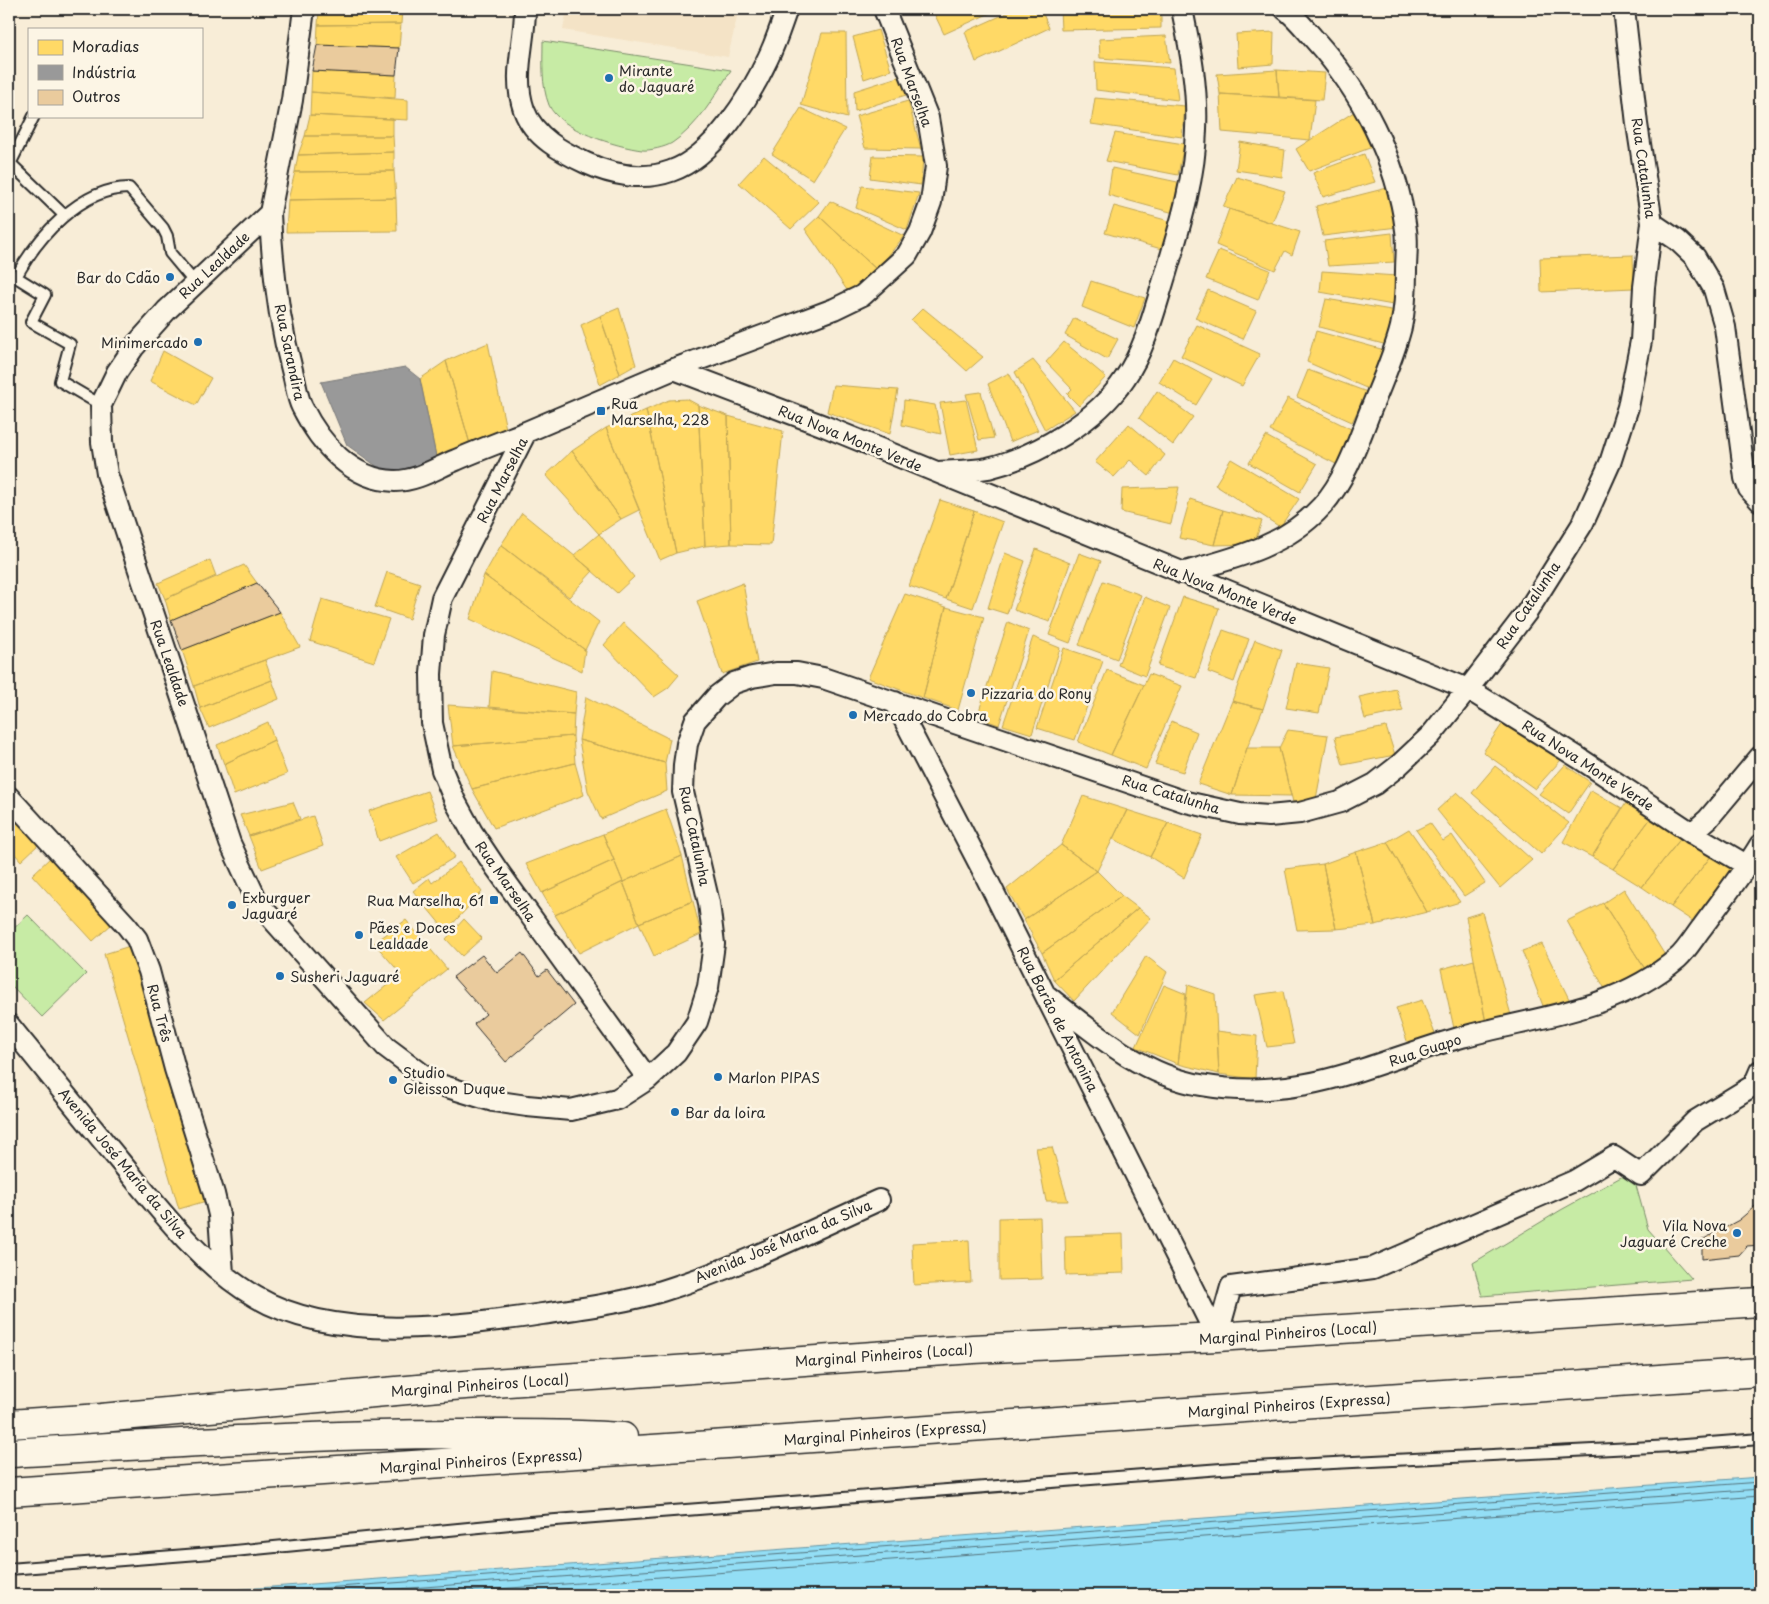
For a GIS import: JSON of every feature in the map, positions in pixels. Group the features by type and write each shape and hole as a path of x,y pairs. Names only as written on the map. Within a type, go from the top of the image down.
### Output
{"highway":[{"name":"Marginal Pinheiros (Local)","path":"9,1424 101,1418 451,1386 973,1349 1217,1337 1760,1302"},
{"name":"Marginal Pinheiros (Expressa)","path":"9,1492 1760,1372"},
{"path":"9,1453 196,1442 402,1434 581,1434 727,1444"}],"street":[{"path":"270,213 292,100 304,9"},
{"path":"525,9 519,62 520,92 525,112 533,126 563,153 578,160 618,174 642,176 672,171 687,164 701,153 725,128 752,88 768,58 787,9"},
{"name":"Rua Marselha","path":"648,1079 496,868 472,832 455,801 442,770 432,723 431,674 434,636 442,598 526,432 674,369 834,309 863,296 907,255 920,232 931,202 936,166 928,118 884,9"},
{"path":"936,472 987,468 1015,460 1048,444 1076,426 1101,405 1126,378 1152,318 1185,204 1192,170 1196,130 1196,102 1191,57 1182,9"},
{"path":"1181,573 1241,556 1267,546 1300,525 1322,506 1348,466 1394,351 1401,326 1406,295 1406,231 1396,180 1374,128 1354,90 1324,50 1285,9"},
{"name":"Rua Catalunha","path":"648,1079 676,1053 696,1022 708,987 714,944 709,903 683,792 684,766 687,744 695,721 717,696 734,683 752,677 776,673 797,673 823,678 1186,802 1240,814 1269,816 1300,814 1340,802 1375,784 1398,766 1430,735 1527,612 1583,523 1610,463 1628,408 1641,342 1644,287 1652,223 1637,124 1624,9"},
{"name":"Rua Lealdade","path":"270,213 166,310 134,346 117,372 101,405 102,442 110,482 230,843 258,903 386,1047 434,1083 493,1101 571,1110 616,1099 648,1079"},
{"name":"Rua Sarandira","path":"270,213 271,242 278,296 289,358 301,405 325,443 339,458 364,474 395,481 426,474 526,432"},
{"path":"1652,223 1677,240 1695,257 1714,288 1725,327 1745,478 1749,489 1760,501"},
{"name":"Rua Nova Monte Verde","path":"674,369 824,426 1468,689 1579,758 1692,833 1748,866"},
{"name":"Rua Barão de Antonina","path":"895,702 1046,995 1217,1337"},
{"path":"1692,833 1708,819 1760,757"},
{"name":"Rua Três","path":"9,797 127,926 139,944 214,1194 219,1215 222,1274"},
{"name":"Rua Guapo","path":"1046,995 1104,1040 1136,1061 1167,1077 1201,1085 1239,1090 1296,1087 1346,1076 1462,1037 1592,1006 1628,992 1679,957 1748,866 1760,845"},
{"name":"Avenida José Maria da Silva","path":"9,1025 174,1228 222,1274 255,1297 287,1312 316,1321 367,1328 451,1325 592,1307 662,1291 728,1267 879,1200"},
{"path":"1217,1337 1230,1287 1373,1268 1574,1182 1614,1157 1641,1175 1695,1121 1754,1085 1760,1071"}],"lane":[{"path":"33,118 10,164 64,215"},
{"path":"101,405 59,380 70,344 31,322 45,295 16,277 33,249 64,215 81,204 120,188 129,188 162,228 167,236 170,253 195,283"},
{"path":"9,1569 234,1551 530,1522 1224,1469 1672,1446 1760,1439"}],"shaded area":[{"path":"567,9 714,9 738,13 728,57 563,30"}],"green space":[{"path":"543,41 731,70 705,110 690,128 666,146 642,150 590,136 564,122 555,114 546,97 543,73"},
{"path":"28,915 86,974 42,1017 9,983 9,933"},
{"path":"1632,1171 1648,1229 1692,1279 1482,1296 1473,1263 1561,1210"}],"water":[{"path":"1760,1477 1760,1595 163,1595"}],"building: Moradias":[{"path":"319,9 402,9 401,24 318,25"},
{"path":"932,9 999,9 944,34"},
{"path":"1016,9 1041,9 1049,28 976,62 965,32"},
{"path":"1060,9 1161,9 1161,28 1061,30"},
{"path":"401,24 399,48 317,45 318,25"},
{"path":"878,30 891,70 864,79 853,37"},
{"path":"1274,32 1273,64 1238,67 1236,34"},
{"path":"822,33 846,33 847,118 801,105"},
{"path":"1166,36 1170,63 1100,58 1099,39"},
{"path":"1095,62 1174,68 1178,100 1096,90"},
{"path":"1277,70 1279,97 1220,94 1217,74"},
{"path":"1277,70 1325,73 1322,100 1279,97"},
{"path":"312,71 396,75 395,98 311,92"},
{"path":"901,76 906,95 855,111 854,91"},
{"path":"311,92 408,100 408,120 310,115"},
{"path":"1220,94 1315,100 1310,140 1222,132"},
{"path":"1095,98 1185,106 1182,137 1091,124"},
{"path":"908,101 921,149 865,148 856,116"},
{"path":"801,108 845,129 813,180 772,154"},
{"path":"1357,110 1375,146 1309,171 1296,149"},
{"path":"310,115 393,119 393,136 305,136"},
{"path":"1115,133 1184,144 1178,175 1106,161"},
{"path":"305,136 393,136 394,152 298,155"},
{"path":"1240,142 1285,150 1282,177 1236,170"},
{"path":"394,152 394,171 295,172 298,155"},
{"path":"1364,154 1375,182 1323,197 1313,173"},
{"path":"764,156 819,202 791,229 739,183"},
{"path":"873,156 923,157 921,185 870,178"},
{"path":"1112,168 1182,183 1174,213 1108,195"},
{"path":"394,171 396,198 288,200 295,172"},
{"path":"1237,177 1285,191 1272,223 1223,207"},
{"path":"862,186 919,193 907,230 856,208"},
{"path":"1387,188 1398,227 1323,236 1316,206"},
{"path":"396,198 397,231 286,232 288,200"},
{"path":"830,201 904,236 877,270 819,216"},
{"path":"1114,206 1173,222 1165,250 1105,233"},
{"path":"1229,209 1300,232 1292,255 1285,251 1275,270 1216,245"},
{"path":"819,216 877,270 849,293 805,229"},
{"path":"1392,233 1394,262 1328,266 1324,241"},
{"path":"1219,250 1270,270 1258,300 1206,279"},
{"path":"1633,255 1634,288 1541,292 1540,258"},
{"path":"1322,271 1397,276 1393,305 1320,292"},
{"path":"1091,281 1145,298 1134,328 1082,307"},
{"path":"1208,290 1256,311 1243,339 1195,318"},
{"path":"1326,299 1397,311 1387,345 1319,327"},
{"path":"619,308 636,365 620,374 600,316"},
{"path":"923,308 983,357 967,371 911,320"},
{"path":"600,316 620,374 600,385 581,325"},
{"path":"1074,318 1118,339 1107,359 1065,335"},
{"path":"1197,325 1260,354 1242,386 1181,356"},
{"path":"1316,331 1388,351 1373,391 1307,362"},
{"path":"1064,342 1106,377 1079,406 1067,394 1072,389 1046,362"},
{"path":"488,343 506,429 470,444 446,361"},
{"path":"163,351 211,378 196,405 150,381"},
{"path":"1173,358 1212,379 1196,405 1159,382"},
{"path":"1033,360 1075,411 1045,430 1015,372"},
{"path":"446,361 470,444 437,461 420,379"},
{"path":"1308,370 1367,392 1352,422 1297,397"},
{"path":"1009,373 1038,430 1010,442 988,384"},
{"path":"833,385 898,390 890,434 827,412"},
{"path":"1157,391 1193,417 1173,445 1139,418"},
{"path":"981,392 994,438 979,440 966,394"},
{"path":"1288,398 1353,430 1338,465 1270,431"},
{"path":"687,399 698,405 705,546 676,553 646,410 669,400"},
{"path":"904,400 935,405 941,434 902,425"},
{"path":"966,400 978,450 950,455 940,403"},
{"path":"698,405 728,416 731,544 705,546"},
{"path":"646,410 676,553 660,560 606,428"},
{"path":"728,416 783,431 771,545 731,544"},
{"path":"1129,424 1165,455 1149,476 1130,460 1114,477 1095,462"},
{"path":"606,428 639,510 621,519 572,451"},
{"path":"1266,436 1317,464 1300,492 1249,463"},
{"path":"572,451 621,519 599,534 546,475"},
{"path":"1231,459 1299,499 1280,527 1215,485"},
{"path":"1179,487 1171,524 1121,512 1122,489"},
{"path":"1190,499 1223,510 1214,545 1179,538"},
{"path":"940,500 974,511 946,599 909,586"},
{"path":"1223,510 1262,521 1254,544 1214,545"},
{"path":"974,511 1003,522 973,608 946,599"},
{"path":"522,513 593,571 569,597 501,545"},
{"path":"599,534 634,577 617,593 574,555"},
{"path":"501,545 599,622 585,650 484,575"},
{"path":"1036,549 1070,563 1050,622 1014,610"},
{"path":"1005,553 1025,561 1007,614 988,608"},
{"path":"1079,553 1101,561 1070,643 1049,635"},
{"path":"210,560 216,576 165,599 158,583"},
{"path":"244,565 257,583 171,620 165,599"},
{"path":"387,572 420,583 409,619 375,607"},
{"path":"484,575 585,650 582,671 470,619"},
{"path":"1103,581 1141,595 1117,659 1079,645"},
{"path":"743,583 757,662 722,674 697,601"},
{"path":"905,594 946,607 923,698 868,678"},
{"path":"1145,597 1170,608 1145,676 1118,665"},
{"path":"1183,597 1219,608 1196,678 1158,666"},
{"path":"322,599 389,619 374,662 310,641"},
{"path":"946,607 984,617 958,710 923,698"},
{"path":"280,612 300,647 194,686 182,650"},
{"path":"1008,622 1029,631 999,725 977,717"},
{"path":"623,623 679,675 668,688 654,697 604,645"},
{"path":"1223,630 1249,639 1234,682 1208,672"},
{"path":"1033,637 1060,648 1032,734 1003,725"},
{"path":"1255,640 1282,650 1263,709 1232,701"},
{"path":"1064,648 1103,661 1075,740 1037,728"},
{"path":"265,660 272,680 200,708 194,686"},
{"path":"1296,663 1329,668 1319,713 1286,708"},
{"path":"1107,670 1144,685 1111,755 1078,742"},
{"path":"492,671 576,692 574,714 489,707"},
{"path":"1149,674 1182,686 1146,769 1111,755"},
{"path":"272,680 279,699 209,728 200,708"},
{"path":"1396,689 1403,711 1365,719 1359,697"},
{"path":"586,697 670,739 665,763 579,740"},
{"path":"1232,701 1263,709 1247,748 1232,795 1198,784"},
{"path":"448,705 574,714 573,736 453,746"},
{"path":"1171,721 1197,732 1183,772 1155,764"},
{"path":"268,722 274,740 224,764 217,745"},
{"path":"1503,723 1561,760 1535,789 1483,752"},
{"path":"1386,727 1395,755 1343,765 1335,737"},
{"path":"1288,730 1328,735 1316,799 1293,802 1279,748"},
{"path":"573,736 575,763 472,789 453,746"},
{"path":"274,740 287,774 234,795 224,764"},
{"path":"579,740 665,763 667,791 601,819 588,791"},
{"path":"1247,748 1279,748 1291,796 1232,795"},
{"path":"575,763 584,795 494,828 472,789"},
{"path":"1565,765 1590,782 1568,814 1539,794"},
{"path":"1495,766 1569,823 1541,854 1472,793"},
{"path":"1591,790 1622,808 1592,857 1563,842"},
{"path":"427,791 438,819 379,841 369,811"},
{"path":"1457,792 1532,860 1500,888 1437,810"},
{"path":"1083,796 1127,810 1097,871 1061,845"},
{"path":"293,802 300,819 249,836 240,815"},
{"path":"1626,803 1651,818 1613,869 1592,857"},
{"path":"9,808 40,843 21,861 9,847"},
{"path":"666,809 682,856 623,882 603,834"},
{"path":"1127,810 1168,823 1150,857 1113,839"},
{"path":"313,816 323,846 262,869 249,836"},
{"path":"1651,818 1682,837 1642,887 1613,869"},
{"path":"1168,823 1202,835 1184,878 1150,857"},
{"path":"1430,823 1443,841 1452,835 1485,883 1464,896 1416,830"},
{"path":"1409,829 1460,902 1427,912 1387,842"},
{"path":"439,832 455,857 413,883 396,857"},
{"path":"603,834 614,860 542,893 526,864"},
{"path":"1682,837 1712,855 1671,907 1642,887"},
{"path":"1387,842 1427,912 1375,925 1356,852"},
{"path":"1061,845 1097,871 1024,920 1007,889"},
{"path":"1356,852 1375,925 1336,929 1323,864"},
{"path":"1712,855 1737,873 1697,924 1671,907"},
{"path":"52,856 113,923 93,941 32,875"},
{"path":"682,856 693,901 639,923 623,882"},
{"path":"614,860 623,882 555,915 542,893"},
{"path":"459,862 482,892 446,931 413,891 429,878 432,883"},
{"path":"1323,864 1336,929 1297,930 1285,869"},
{"path":"1097,871 1122,896 1042,953 1024,920"},
{"path":"623,882 639,923 579,953 555,915"},
{"path":"1624,889 1666,957 1645,969 1603,903"},
{"path":"1122,896 1138,908 1054,980 1042,953"},
{"path":"693,901 701,934 654,956 639,923"},
{"path":"1603,903 1645,969 1605,989 1567,921"},
{"path":"1138,908 1151,918 1074,1001 1054,980"},
{"path":"1482,912 1511,1015 1486,1023 1466,917"},
{"path":"464,919 482,938 462,956 446,939"},
{"path":"406,920 447,969 384,1020 365,1003 401,974 374,943"},
{"path":"1542,944 1571,1003 1545,1011 1522,951"},
{"path":"130,946 206,1201 179,1209 104,954"},
{"path":"1146,956 1167,972 1140,1034 1112,1012"},
{"path":"1474,960 1486,1023 1455,1033 1441,969"},
{"path":"1164,985 1186,994 1178,1064 1136,1047"},
{"path":"1188,985 1215,994 1219,1074 1178,1064"},
{"path":"1283,991 1294,1044 1267,1047 1255,995"},
{"path":"1422,1000 1437,1039 1409,1047 1396,1008"},
{"path":"1217,1031 1257,1036 1255,1079 1219,1074"},
{"path":"1052,1147 1068,1201 1046,1201 1036,1148"},
{"path":"1040,1217 1042,1279 999,1280 999,1218"},
{"path":"1123,1234 1124,1273 1066,1275 1065,1236"},
{"path":"969,1240 971,1282 914,1285 912,1243"}],"building: Indústria":[{"path":"405,367 420,379 437,461 416,471 382,470 347,445 321,382"}],"building: Outros":[{"path":"317,45 399,48 396,75 312,71"},
{"path":"257,583 280,612 182,650 171,620"},
{"path":"522,953 539,976 547,970 574,1005 506,1062 474,1024 486,1014 453,977 482,955 497,973"},
{"name":"Vila Nova Jaguaré Creche","path":"1760,1202 1760,1245 1747,1246 1739,1255 1702,1259 1702,1240 1739,1220"}],"place":[{"name":"Mirante do Jaguaré","path":"609,78"},
{"name":"Bar do Cdão","path":"170,277"},
{"name":"Minimercado","path":"198,342"},
{"name":"Rua Marselha, 228","path":"601,411"},
{"name":"Pizzaria do Rony","path":"971,693"},
{"name":"Mercado do Cobra","path":"853,715"},
{"name":"Rua Marselha, 61","path":"494,900"},
{"name":"Exburguer Jaguaré","path":"232,905"},
{"name":"Pães e Doces Lealdade","path":"359,935"},
{"name":"Susheri Jaguaré","path":"280,976"},
{"name":"Marlon PIPAS","path":"718,1077"},
{"name":"Studio Gleisson Duque","path":"393,1080"},
{"name":"Bar da loira","path":"675,1112"},
{"name":"Vila Nova Jaguaré Creche","path":"1737,1233"}]}
